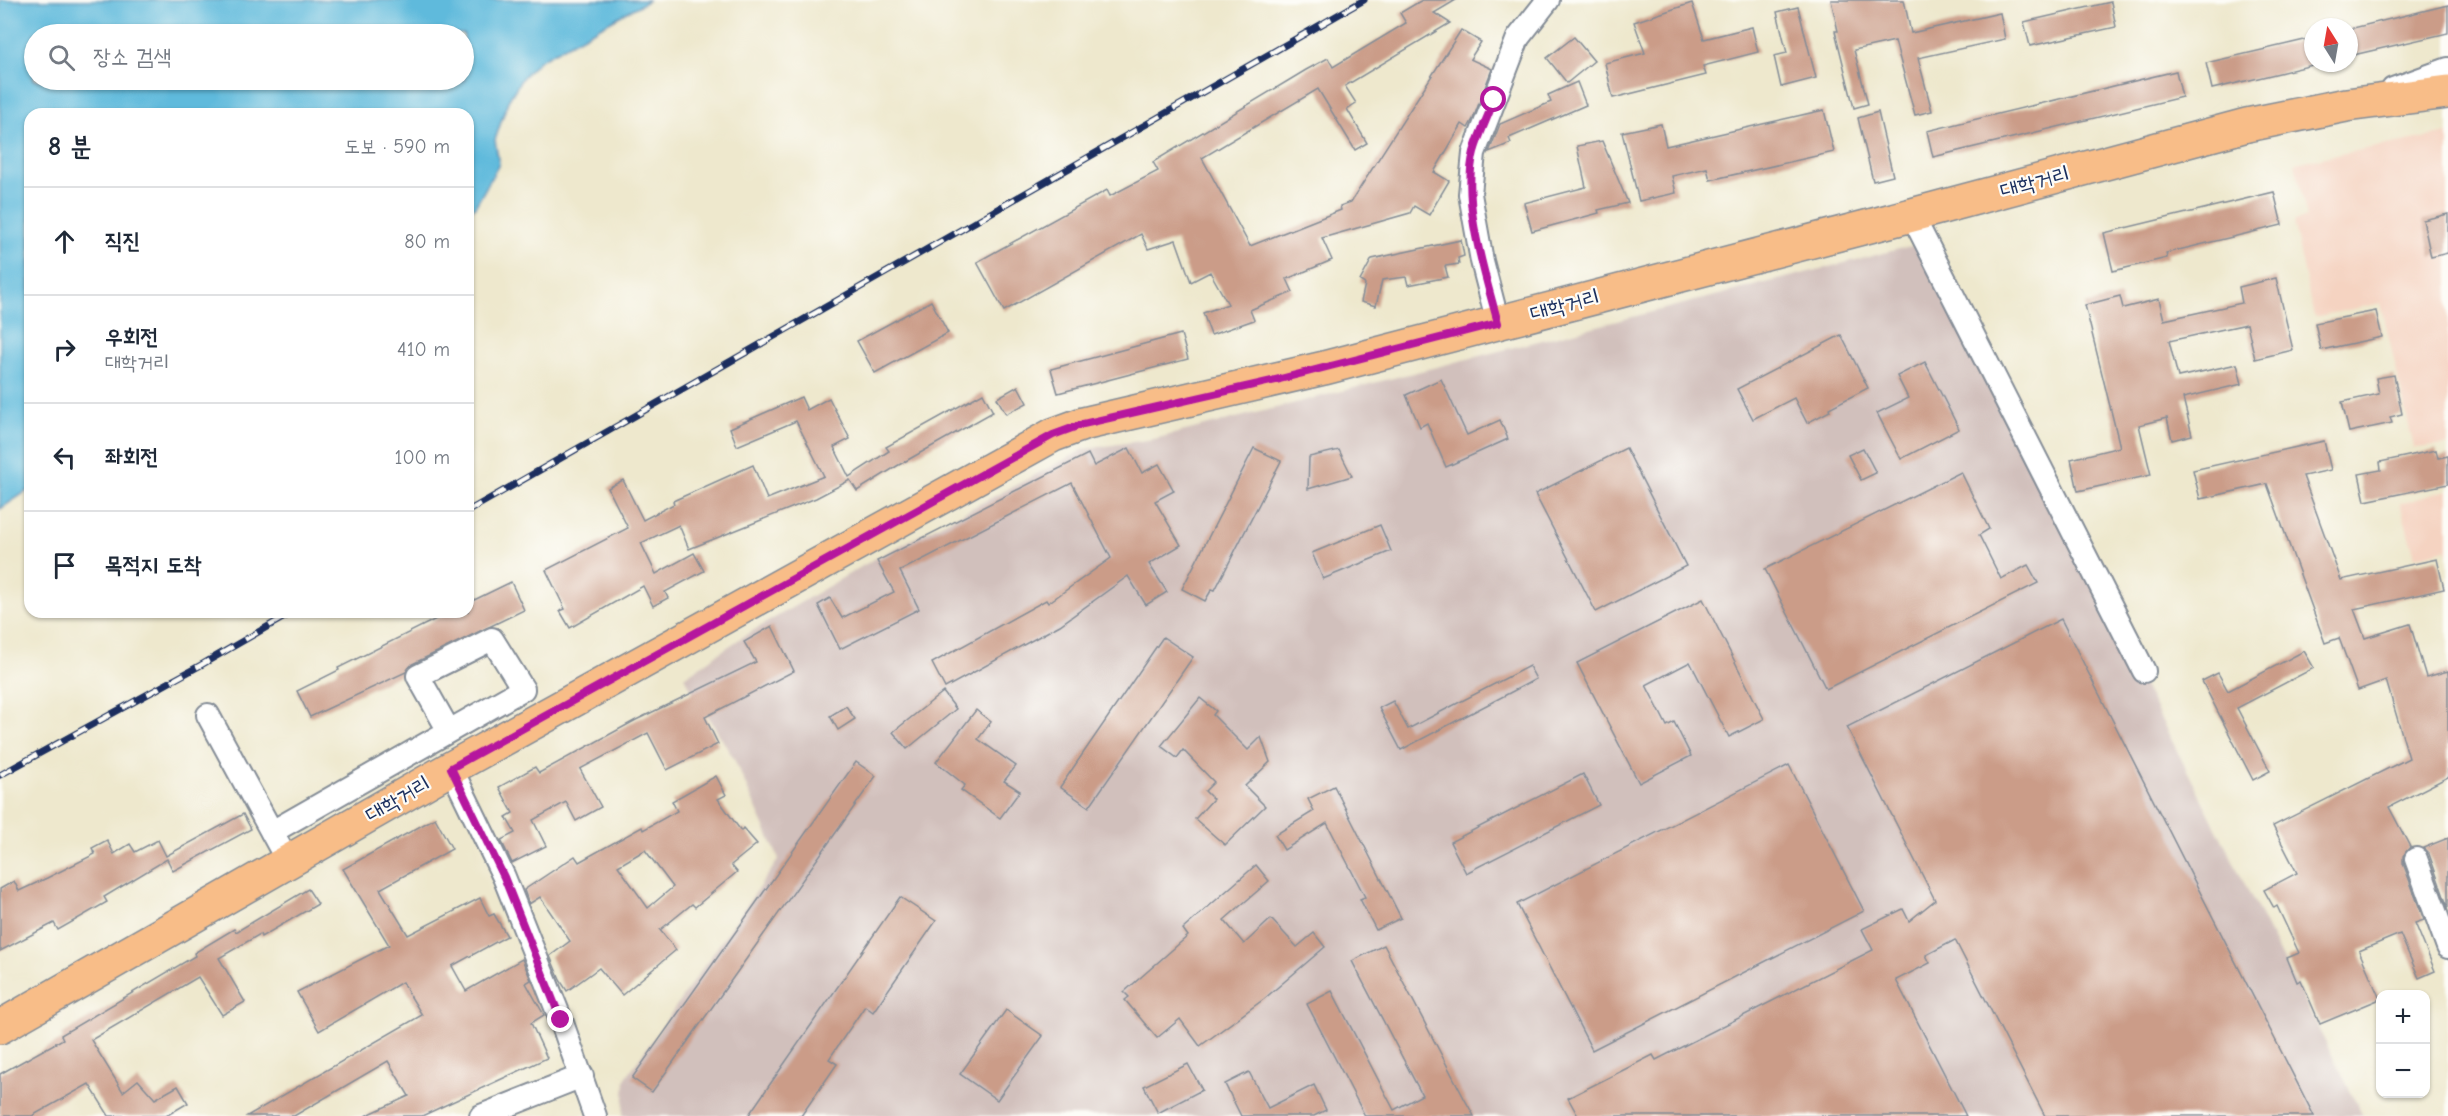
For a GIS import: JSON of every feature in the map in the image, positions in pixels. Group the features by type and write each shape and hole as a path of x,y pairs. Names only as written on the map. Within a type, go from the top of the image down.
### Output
{"main road":[{"name":"대학거리","path":"0,1027 451,768 1053,435 1083,424 1280,379 1498,323 2247,125 2346,105 2448,92"}],"street":[{"path":"1498,323 1482,261 1470,194 1474,153 1518,38 1548,0"},
{"path":"2346,105 2448,69"},
{"path":"1912,215 2144,671"},
{"path":"272,832 450,732 524,689 492,639 418,676 450,732"},
{"path":"208,715 288,862"},
{"path":"451,768 504,877 582,1076 595,1116"},
{"path":"2416,859 2448,946"},
{"path":"481,1116 582,1076"}],"shaded area":[{"path":"2448,133 2448,445 2414,448 2381,303 2314,317 2293,221 2307,218 2295,163"},
{"path":"1919,244 2363,1116 623,1116 625,1079 779,859 734,759 684,677 744,636 876,558 1085,449 1154,439"},
{"path":"2448,490 2448,555 2446,549 2415,557 2400,504"}],"water":[{"path":"0,0 649,0 540,60 522,78 508,101 495,140 499,164 474,208 474,108 24,108 24,493 0,509"}],"building":[{"path":"1422,0 1456,0 1434,13 1450,23 1345,86 1356,103 1347,109 1367,143 1355,150 1318,89 1202,158 1250,246 1341,210 1340,206 1351,202 1461,30 1481,42 1470,59 1492,69 1468,128 1462,124 1434,172 1449,181 1429,215 1414,206 1410,213 1322,238 1332,260 1287,279 1293,292 1250,310 1254,320 1211,335 1203,313 1228,304 1210,272 1191,282 1176,240 1148,249 1141,234 1004,311 977,262 1107,190 1110,196 1158,171 1153,162 1306,70 1328,58 1333,67 1406,23 1400,13"},
{"path":"1831,0 1904,0 1911,33 2000,13 2005,39 1918,58 1932,111 1915,115 1895,41 1854,50 1868,104 1854,108 1835,31 1838,31"},
{"path":"2111,2 2116,27 2030,46 2024,22"},
{"path":"1692,3 1704,39 1752,27 1758,52 1703,66 1706,75 1613,98 1605,63 1645,53 1634,22"},
{"path":"2448,5 2448,33 2358,54 2358,27"},
{"path":"1798,7 1816,78 1781,87 1774,56 1787,53 1777,12"},
{"path":"1574,37 1594,61 1567,83 1547,58"},
{"path":"2304,40 2304,67 2212,89 2206,63"},
{"path":"2176,71 2182,97 1933,157 1927,131"},
{"path":"1577,82 1586,105 1509,138 1511,143 1489,152 1500,124 1551,102 1548,95"},
{"path":"1824,110 1834,152 1710,180 1707,168 1672,176 1676,193 1639,201 1622,132 1661,124 1666,146"},
{"path":"1878,112 1893,176 1873,181 1858,118"},
{"path":"1602,141 1628,203 1532,231 1524,203 1586,187 1577,146"},
{"path":"2274,192 2282,225 2166,253 2167,258 2113,271 2104,233"},
{"path":"2448,214 2448,253 2431,257 2423,220"},
{"path":"1461,240 1464,256 1458,258 1459,264 1445,266 1448,277 1408,285 1406,277 1382,280 1376,306 1361,302 1365,284 1360,281 1372,259"},
{"path":"2276,278 2293,350 2255,359 2247,324 2169,341 2178,377 2237,364 2242,384 2183,398 2192,435 2172,440 2167,418 2139,425 2151,475 2078,491 2071,459 2120,447 2085,305 2120,296 2123,308 2159,299 2164,320 2242,303 2239,287"},
{"path":"931,301 948,333 875,373 857,341"},
{"path":"2376,311 2382,337 2321,350 2315,323"},
{"path":"1181,334 1188,359 1058,393 1051,369"},
{"path":"1841,335 1868,388 1829,408 1830,411 1807,423 1794,398 1753,419 1737,389"},
{"path":"1925,362 1959,429 1901,459 1877,413 1908,398 1897,376"},
{"path":"2394,375 2402,414 2390,417 2392,423 2349,432 2342,402 2379,394 2376,378"},
{"path":"1441,379 1467,435 1500,420 1508,439 1446,467 1427,423 1420,427 1406,395"},
{"path":"1018,386 1027,403 1006,414 997,398"},
{"path":"983,393 993,412 857,491 850,480 816,498 689,549 679,525 641,543 656,574 694,553 704,571 665,592 668,598 653,606 643,586 570,628 560,611 565,609 546,570 628,528 608,488 623,480 643,520 674,504 673,501 753,465 767,499 824,476 796,421 737,446 730,428 801,397 807,410 829,398 850,439 834,447 849,477 889,451 886,447"},
{"path":"2324,441 2331,470 2303,476 2341,580 2437,559 2444,589 2354,609 2365,638 2410,624 2426,677 2448,671 2448,777 2389,807 2410,847 2403,856 2403,863 2424,920 2415,923 2435,971 2419,978 2400,934 2359,951 2376,990 2376,1001 2320,1024 2301,980 2297,982 2287,958 2299,953 2277,906 2274,908 2264,890 2297,873 2273,826 2409,758 2386,680 2358,690 2339,638 2325,643 2267,484 2200,499 2193,470"},
{"path":"1129,448 1142,473 1159,464 1174,491 1155,501 1181,545 1149,564 1167,592 1146,605 1128,576 1060,625 945,688 932,663 1046,600 1048,603 1111,558 1072,483 900,571 919,609 840,649 818,605 830,598 842,618 894,592 877,561 1088,454 1094,466"},
{"path":"1254,448 1281,461 1215,590 1212,589 1205,601 1182,589"},
{"path":"1626,448 1686,566 1596,612 1535,494"},
{"path":"1863,448 1876,473 1861,480 1848,455"},
{"path":"1339,450 1352,476 1308,489 1309,457"},
{"path":"2436,450 2438,458 2448,456 2448,484 2365,501 2359,474 2381,470 2380,462"},
{"path":"1961,472 1989,529 1979,535 2001,579 2028,565 2038,583 1826,689 1765,569"},
{"path":"1380,525 1391,551 1323,579 1312,553"},
{"path":"511,582 524,610 412,664 406,672 310,717 297,691 438,618 474,618 474,600"},
{"path":"1703,599 1764,719 1729,737 1690,662 1646,685 1667,726 1674,722 1691,756 1639,783 1577,663"},
{"path":"2061,619 2314,1116 2045,1116 1955,940 1926,955 1930,963 1896,980 1966,1116 1578,1116 1568,1098 1653,1055 1656,1060 1873,950 1862,929 1903,909 1909,921 1935,900 1847,727"},
{"path":"772,626 794,671 705,717 718,744 667,770 648,733 580,769 601,807 576,821 566,802 533,820 546,846 512,863 501,840 515,833 506,817 513,813 499,787 535,767 539,773 636,720 756,662 744,642"},
{"path":"1163,637 1193,657 1089,807 1060,787"},
{"path":"2304,651 2314,668 2237,708 2270,771 2253,780 2202,681 2218,673 2228,691"},
{"path":"1529,666 1536,679 1401,750 1379,708 1393,701 1408,729"},
{"path":"943,692 956,709 907,749 893,732"},
{"path":"1200,698 1216,711 1213,715 1248,750 1261,737 1270,762 1245,786 1265,806 1225,845 1195,819 1213,799 1205,791 1214,782 1183,750 1177,758 1161,746"},
{"path":"846,706 855,719 838,730 830,716"},
{"path":"976,710 991,722 978,739 1016,766 1004,781 1020,791 1000,818 961,790 965,785 936,762"},
{"path":"856,762 876,776 652,1092 632,1078"},
{"path":"1789,765 1864,911 1592,1050 1517,904"},
{"path":"1583,774 1599,805 1466,873 1450,842"},
{"path":"716,776 726,795 718,799 741,831 743,828 757,844 731,865 737,872 695,907 692,904 660,930 676,950 622,995 599,968 567,991 550,956 570,941 540,897 529,904 524,890 575,856 579,862 642,827 643,830 677,811 672,801","holes":["645,850 673,887 648,908 618,866"]},
{"path":"1334,786 1401,918 1376,930 1360,899 1365,897 1327,823 1284,850 1275,835 1314,811 1308,799"},
{"path":"243,814 251,829 173,871 167,859 104,897 107,902 58,930 54,923 0,951 0,889 14,881 19,891 95,854 92,848 107,840 114,854 130,844 135,852 158,840 166,856"},
{"path":"435,818 452,849 380,889 408,935 480,898 489,916 494,914 507,936 452,966 466,991 522,959 531,980 526,983 544,1015 531,1023 547,1058 422,1116 365,1116 409,1096 388,1061 294,1116 247,1116 422,1015 402,982 319,1031 297,992 389,945 343,869"},
{"path":"2448,838 2448,908 2429,854 2423,848"},
{"path":"1256,865 1269,881 1224,920 1244,944 1271,919 1297,947 1314,933 1325,947 1264,999 1200,1046 1180,1019 1157,1038 1125,1000 1129,997 1124,992 1188,936 1183,929"},
{"path":"308,889 318,904 219,958 245,1002 222,1015 198,977 91,1040 123,1092 138,1080 155,1099 178,1086 188,1103 166,1116 109,1116 89,1084 32,1116 0,1116 0,1074 63,1039 61,1035 195,956 194,953 234,929 236,932"},
{"path":"900,897 936,921 873,1012 865,1006 829,1059 837,1064 801,1116 748,1116"},
{"path":"1384,945 1474,1116 1365,1116 1307,1004 1332,991 1394,1110 1422,1095 1352,961"},
{"path":"1006,1010 1043,1036 997,1100 960,1074"},
{"path":"1188,1064 1202,1090 1158,1113 1144,1086"},
{"path":"1249,1072 1268,1108 1314,1085 1326,1110 1314,1116 1241,1116 1225,1084"}],"railway":[{"path":"474,508 1364,0"},
{"path":"0,775 283,618"}],"route":[{"path":"561,1020 504,877 451,768 1053,435 1083,424 1280,379 1498,323 1482,261 1470,194 1474,153 1494,100"}]}
